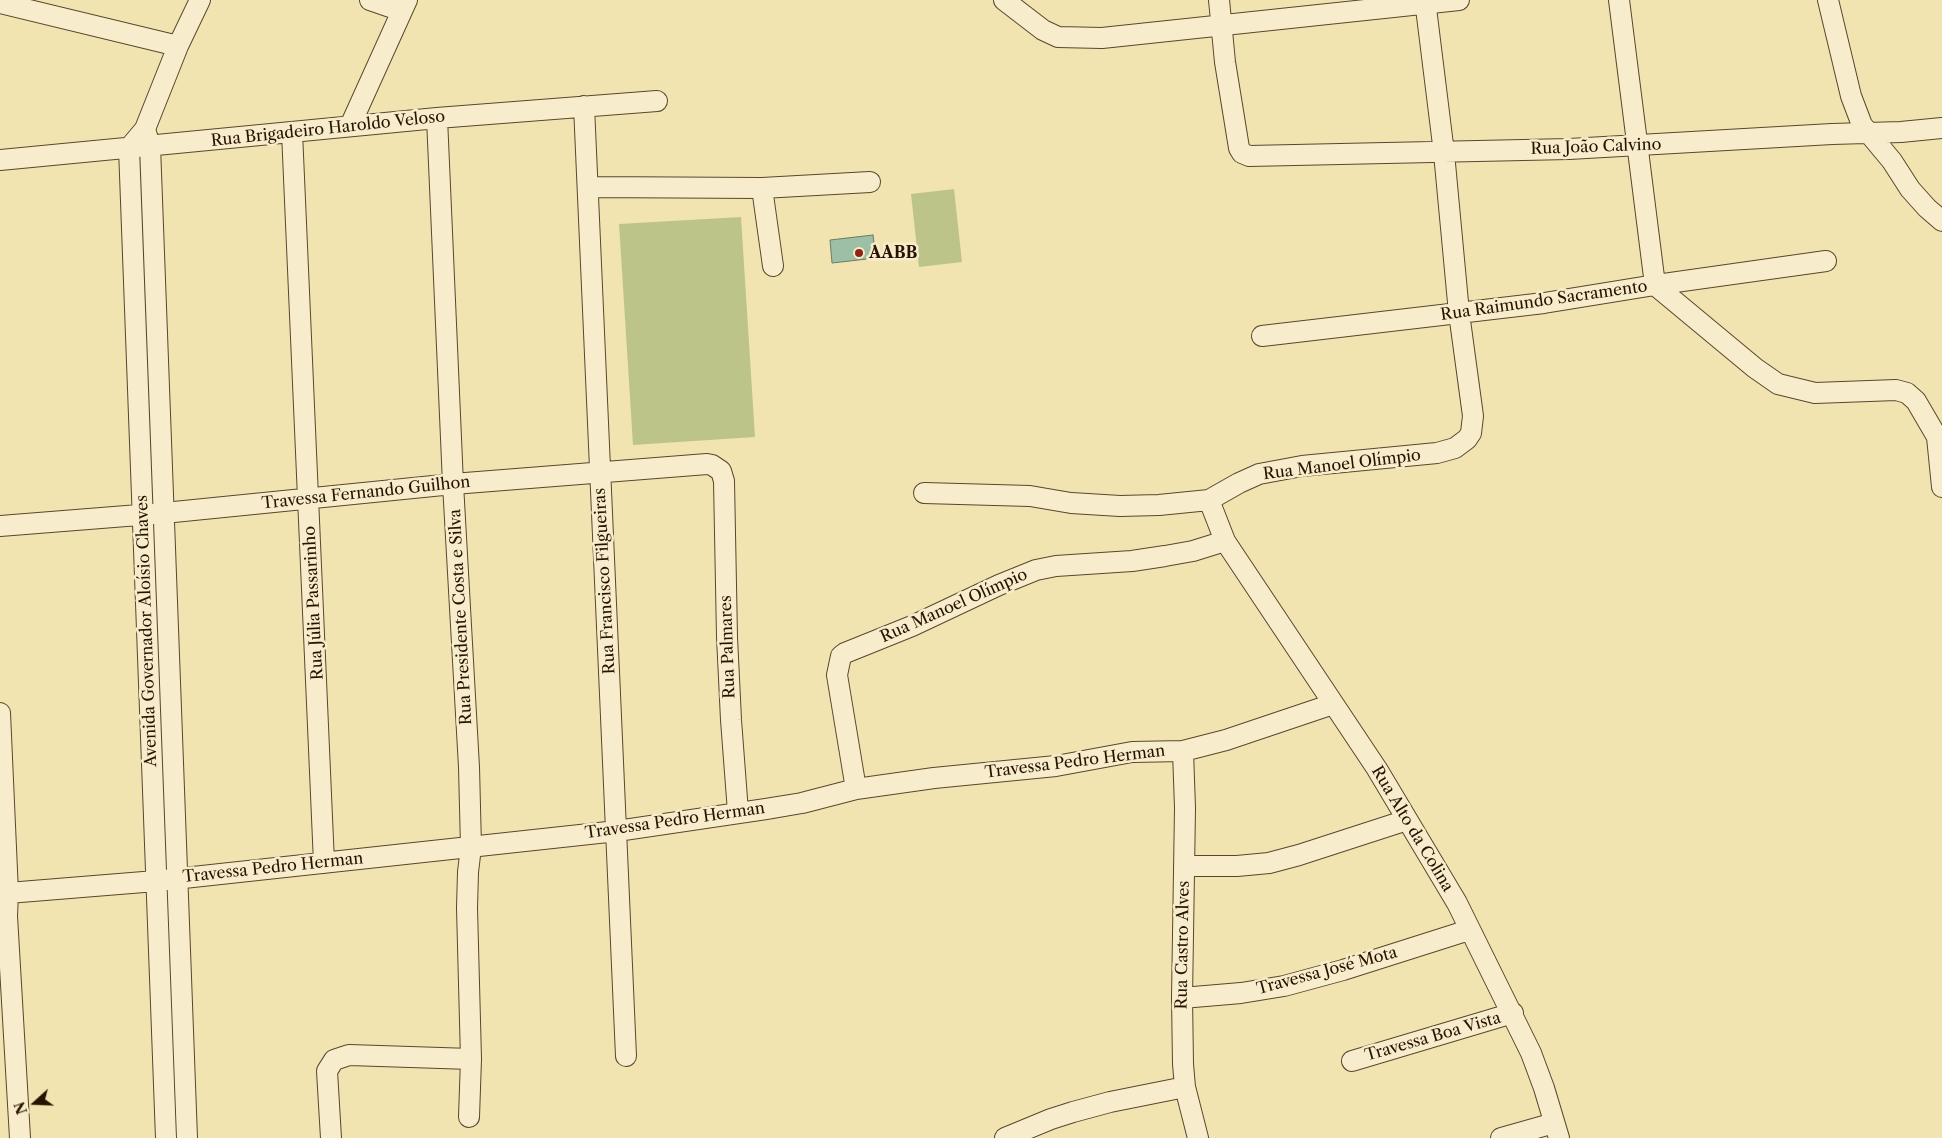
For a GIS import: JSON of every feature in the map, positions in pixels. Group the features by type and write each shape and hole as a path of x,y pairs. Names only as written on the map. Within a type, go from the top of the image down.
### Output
{"street":[{"name":"Avenida Governador Aloísio Chaves","path":"187,1138 148,138 178,46 200,0"},
{"path":"350,126 404,6 370,0"},
{"path":"1004,0 1043,30 1058,37 1067,38 1102,38 1425,2 1459,0"},
{"path":"1219,0 1221,26"},
{"path":"1619,0 1656,285 1755,368 1778,384 1815,393 1896,390 1907,393 1916,402 1937,437 1942,503"},
{"path":"1828,0 1855,109 1862,124 1888,156 1910,189 1942,222"},
{"path":"1425,2 1444,153 1459,313"},
{"path":"0,3 178,46"},
{"name":"Rua João Calvino","path":"1221,26 1239,148 1242,153 1249,156 1444,153 1638,146 1942,128"},
{"name":"Rua Brigadeiro Haroldo Veloso","path":"148,138 292,132 437,118 657,101"},
{"name":"Rua Francisco Filgueiras","path":"584,106 626,1056"},
{"name":"Rua Presidente Costa e Silva","path":"437,118 453,484 464,663 471,847 467,908 471,1059 469,1117"},
{"name":"Rua Júlia Passarinho","path":"292,132 324,863"},
{"name":"Avenida Governador Aloísio Chaves","path":"148,138 129,148 166,1138"},
{"path":"0,160 129,148"},
{"path":"589,187 762,188 870,182"},
{"path":"762,188 773,266"},
{"name":"Rua Raimundo Sacramento","path":"1262,336 1544,303 1826,261"},
{"name":"Rua Manoel Olímpio","path":"1210,500 1259,474 1302,466 1446,452 1467,439 1471,433 1473,416 1459,313"},
{"name":"Travessa Fernando Guilhon","path":"0,526 143,515 453,484 707,464 721,471 724,481"},
{"name":"Rua Palmares","path":"724,481 727,637 738,812"},
{"path":"924,492 1030,496 1120,506 1159,505 1210,500 1225,541"},
{"name":"Rua Manoel Olímpio","path":"856,789 836,675 841,656 845,653 912,626 999,585 1036,570 1056,566 1132,561 1165,556 1193,551 1225,541"},
{"name":"Rua Alto da Colina","path":"1225,541 1377,770 1457,903 1469,930 1513,1013 1541,1079 1556,1130"},
{"name":"Travessa Pedro Herman","path":"8,893 156,881 617,831 802,803 856,789 934,778 1048,767 1132,752 1183,751 1226,740 1333,704"},
{"path":"0,713 8,893 4,921 20,1138"},
{"name":"Rua Castro Alves","path":"1183,751 1185,808 1182,998 1183,1064 1186,1087 1198,1138"},
{"path":"1184,866 1237,866 1269,862 1299,855 1407,820"},
{"name":"Travessa José Mota","path":"1182,998 1241,993 1284,986 1343,970 1469,930"},
{"name":"Travessa Boa Vista","path":"1352,1061 1513,1013"},
{"path":"331,1138 327,1071 334,1060 349,1055 471,1059"},
{"path":"1005,1138 1051,1119 1074,1112 1110,1102 1186,1087"},
{"path":"1501,1138 1556,1130"}],"shaded area":[{"path":"954,189 962,262 919,267 911,194"},
{"path":"741,217 755,437 633,445 619,224"},
{"path":"873,235 876,258 832,263 830,240"}],"place":[{"name":"AABB","path":"859,253"}]}
